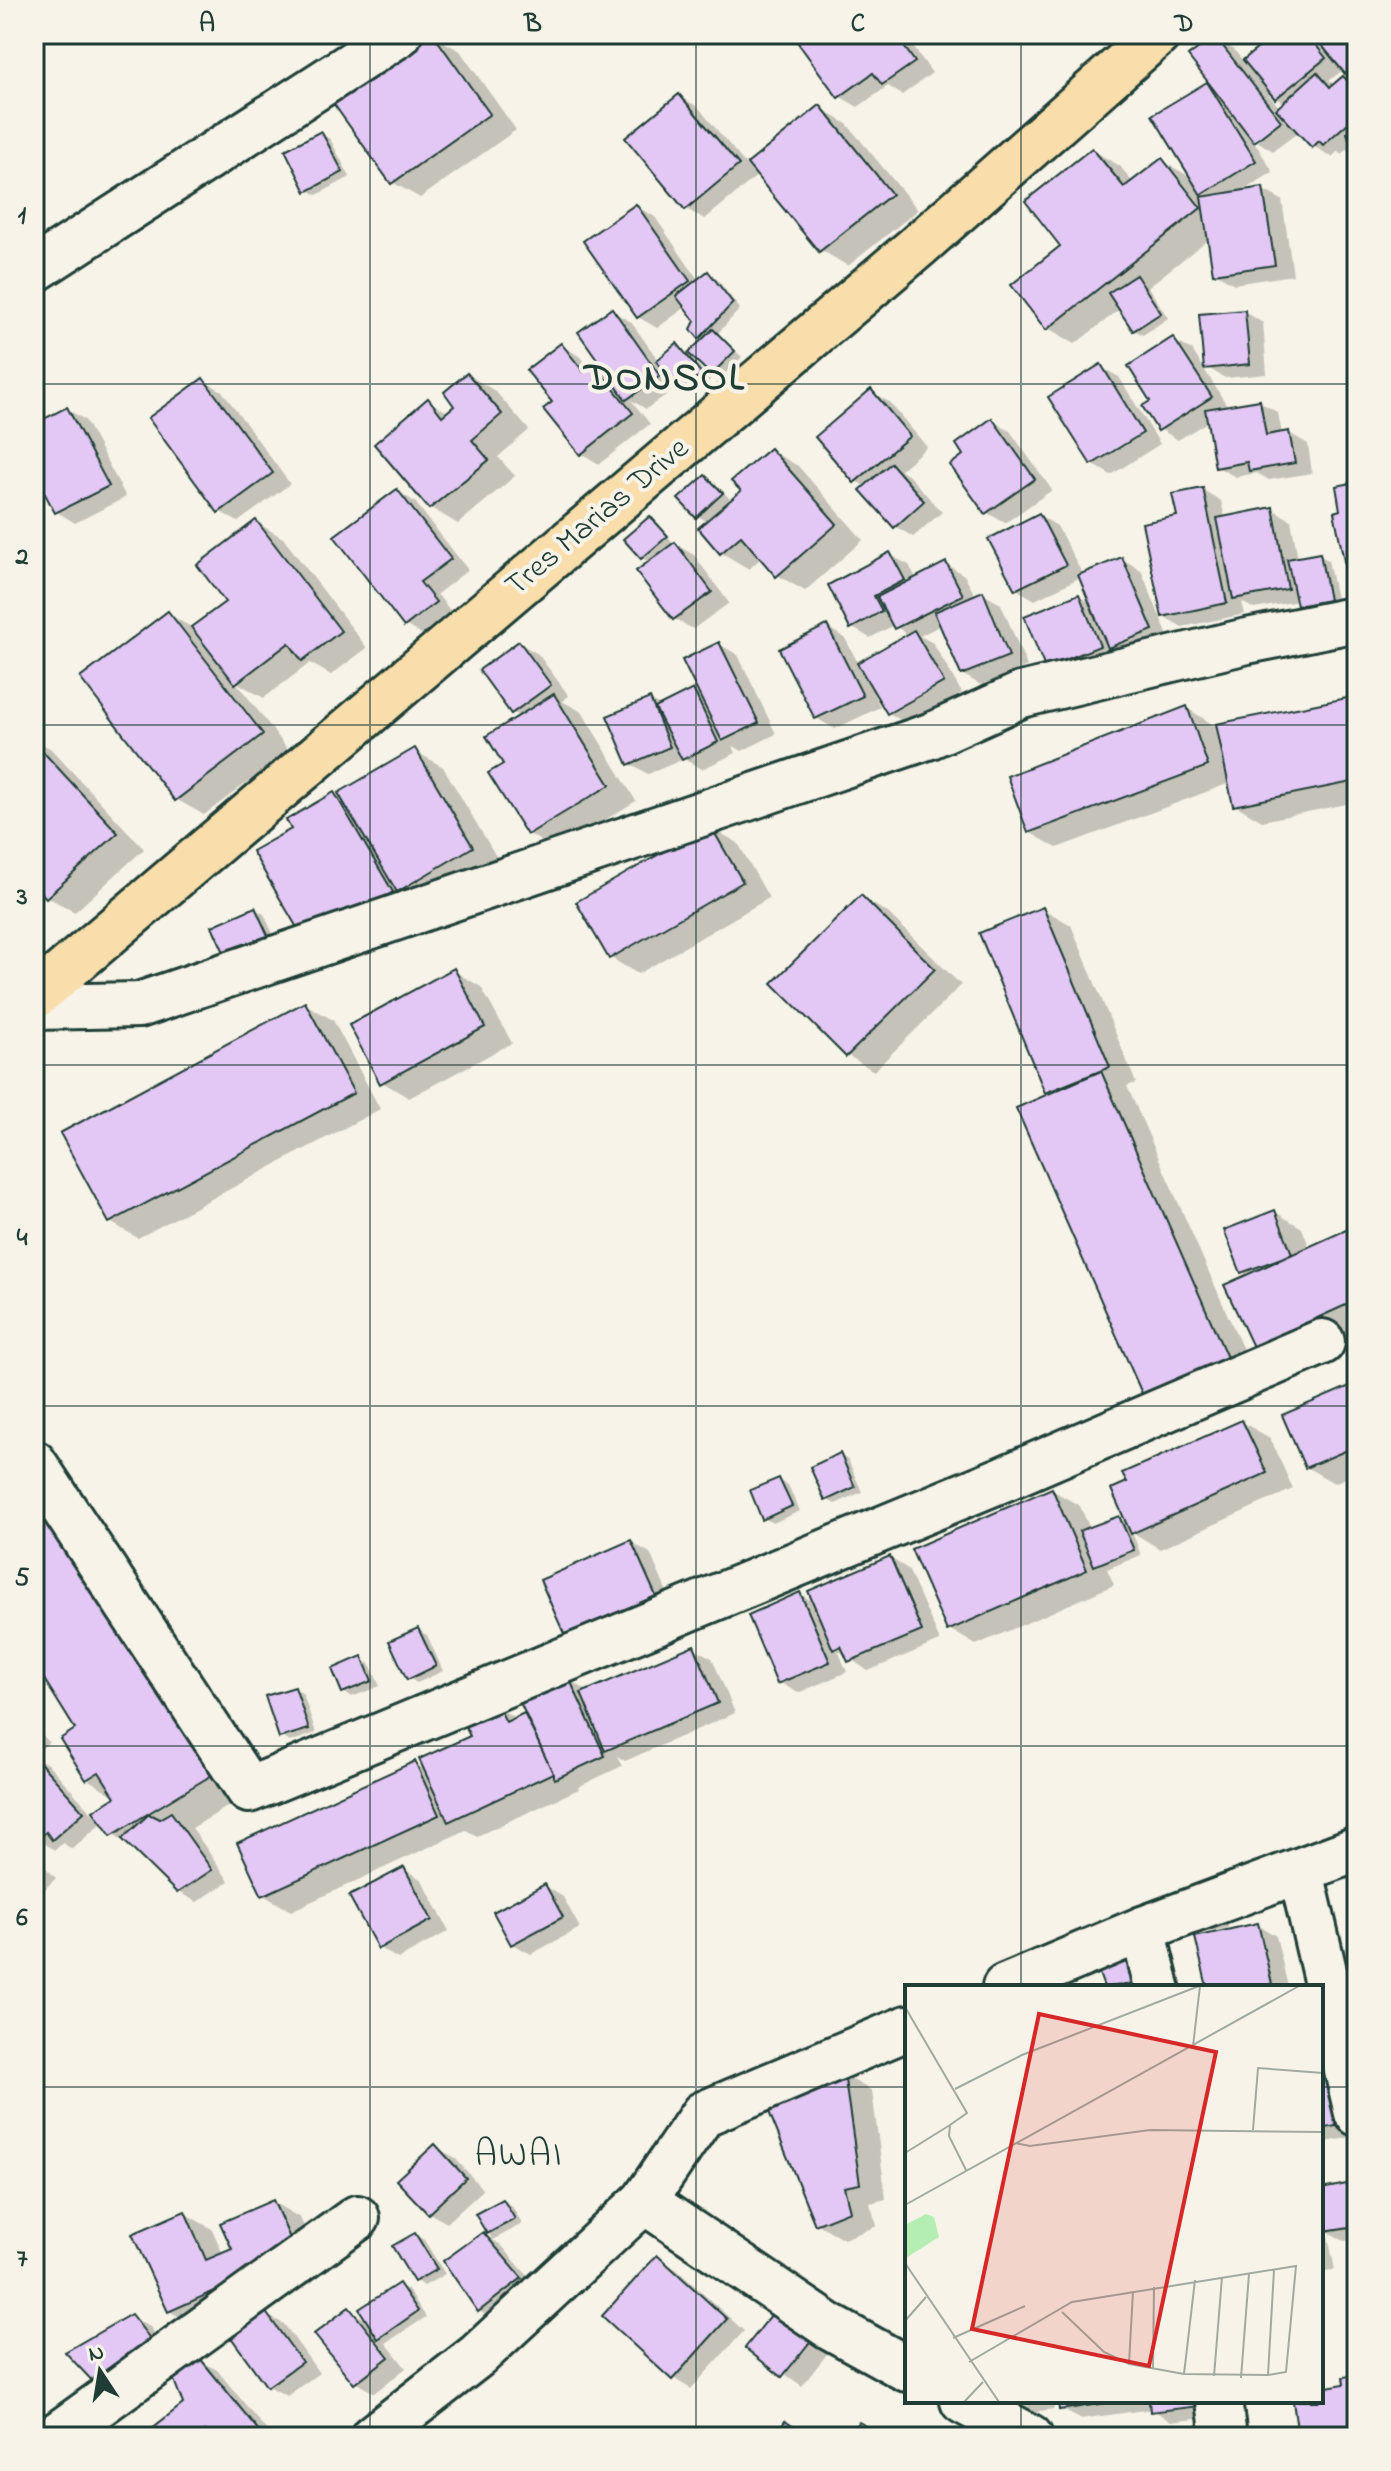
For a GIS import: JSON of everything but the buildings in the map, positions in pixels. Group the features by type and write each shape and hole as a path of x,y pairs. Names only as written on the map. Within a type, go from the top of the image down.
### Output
{"main road":[{"name":"Tres Marias Drive","path":"34,997 906,256 1158,34"}],"street":[{"path":"34,270 399,34"},
{"path":"34,1007 139,1005 930,736 1021,695 1247,641 1357,619"},
{"path":"34,1463 249,1790 988,1485 1322,1342"},
{"path":"1010,1985 1143,1929 1357,1849"},
{"path":"1301,1872 1357,2113"},
{"path":"1143,1929 1157,1985"},
{"path":"373,2437 477,2356 644,2201 703,2114 905,2029"},
{"path":"644,2201 829,2326 905,2368"},
{"path":"54,2437 357,2218"},
{"path":"967,2403 1030,2437"},
{"path":"1219,2403 1224,2437"}],"district":[{"name":"DONSOL","path":"665,379"},
{"name":"AWAI","path":"519,2156"}]}
